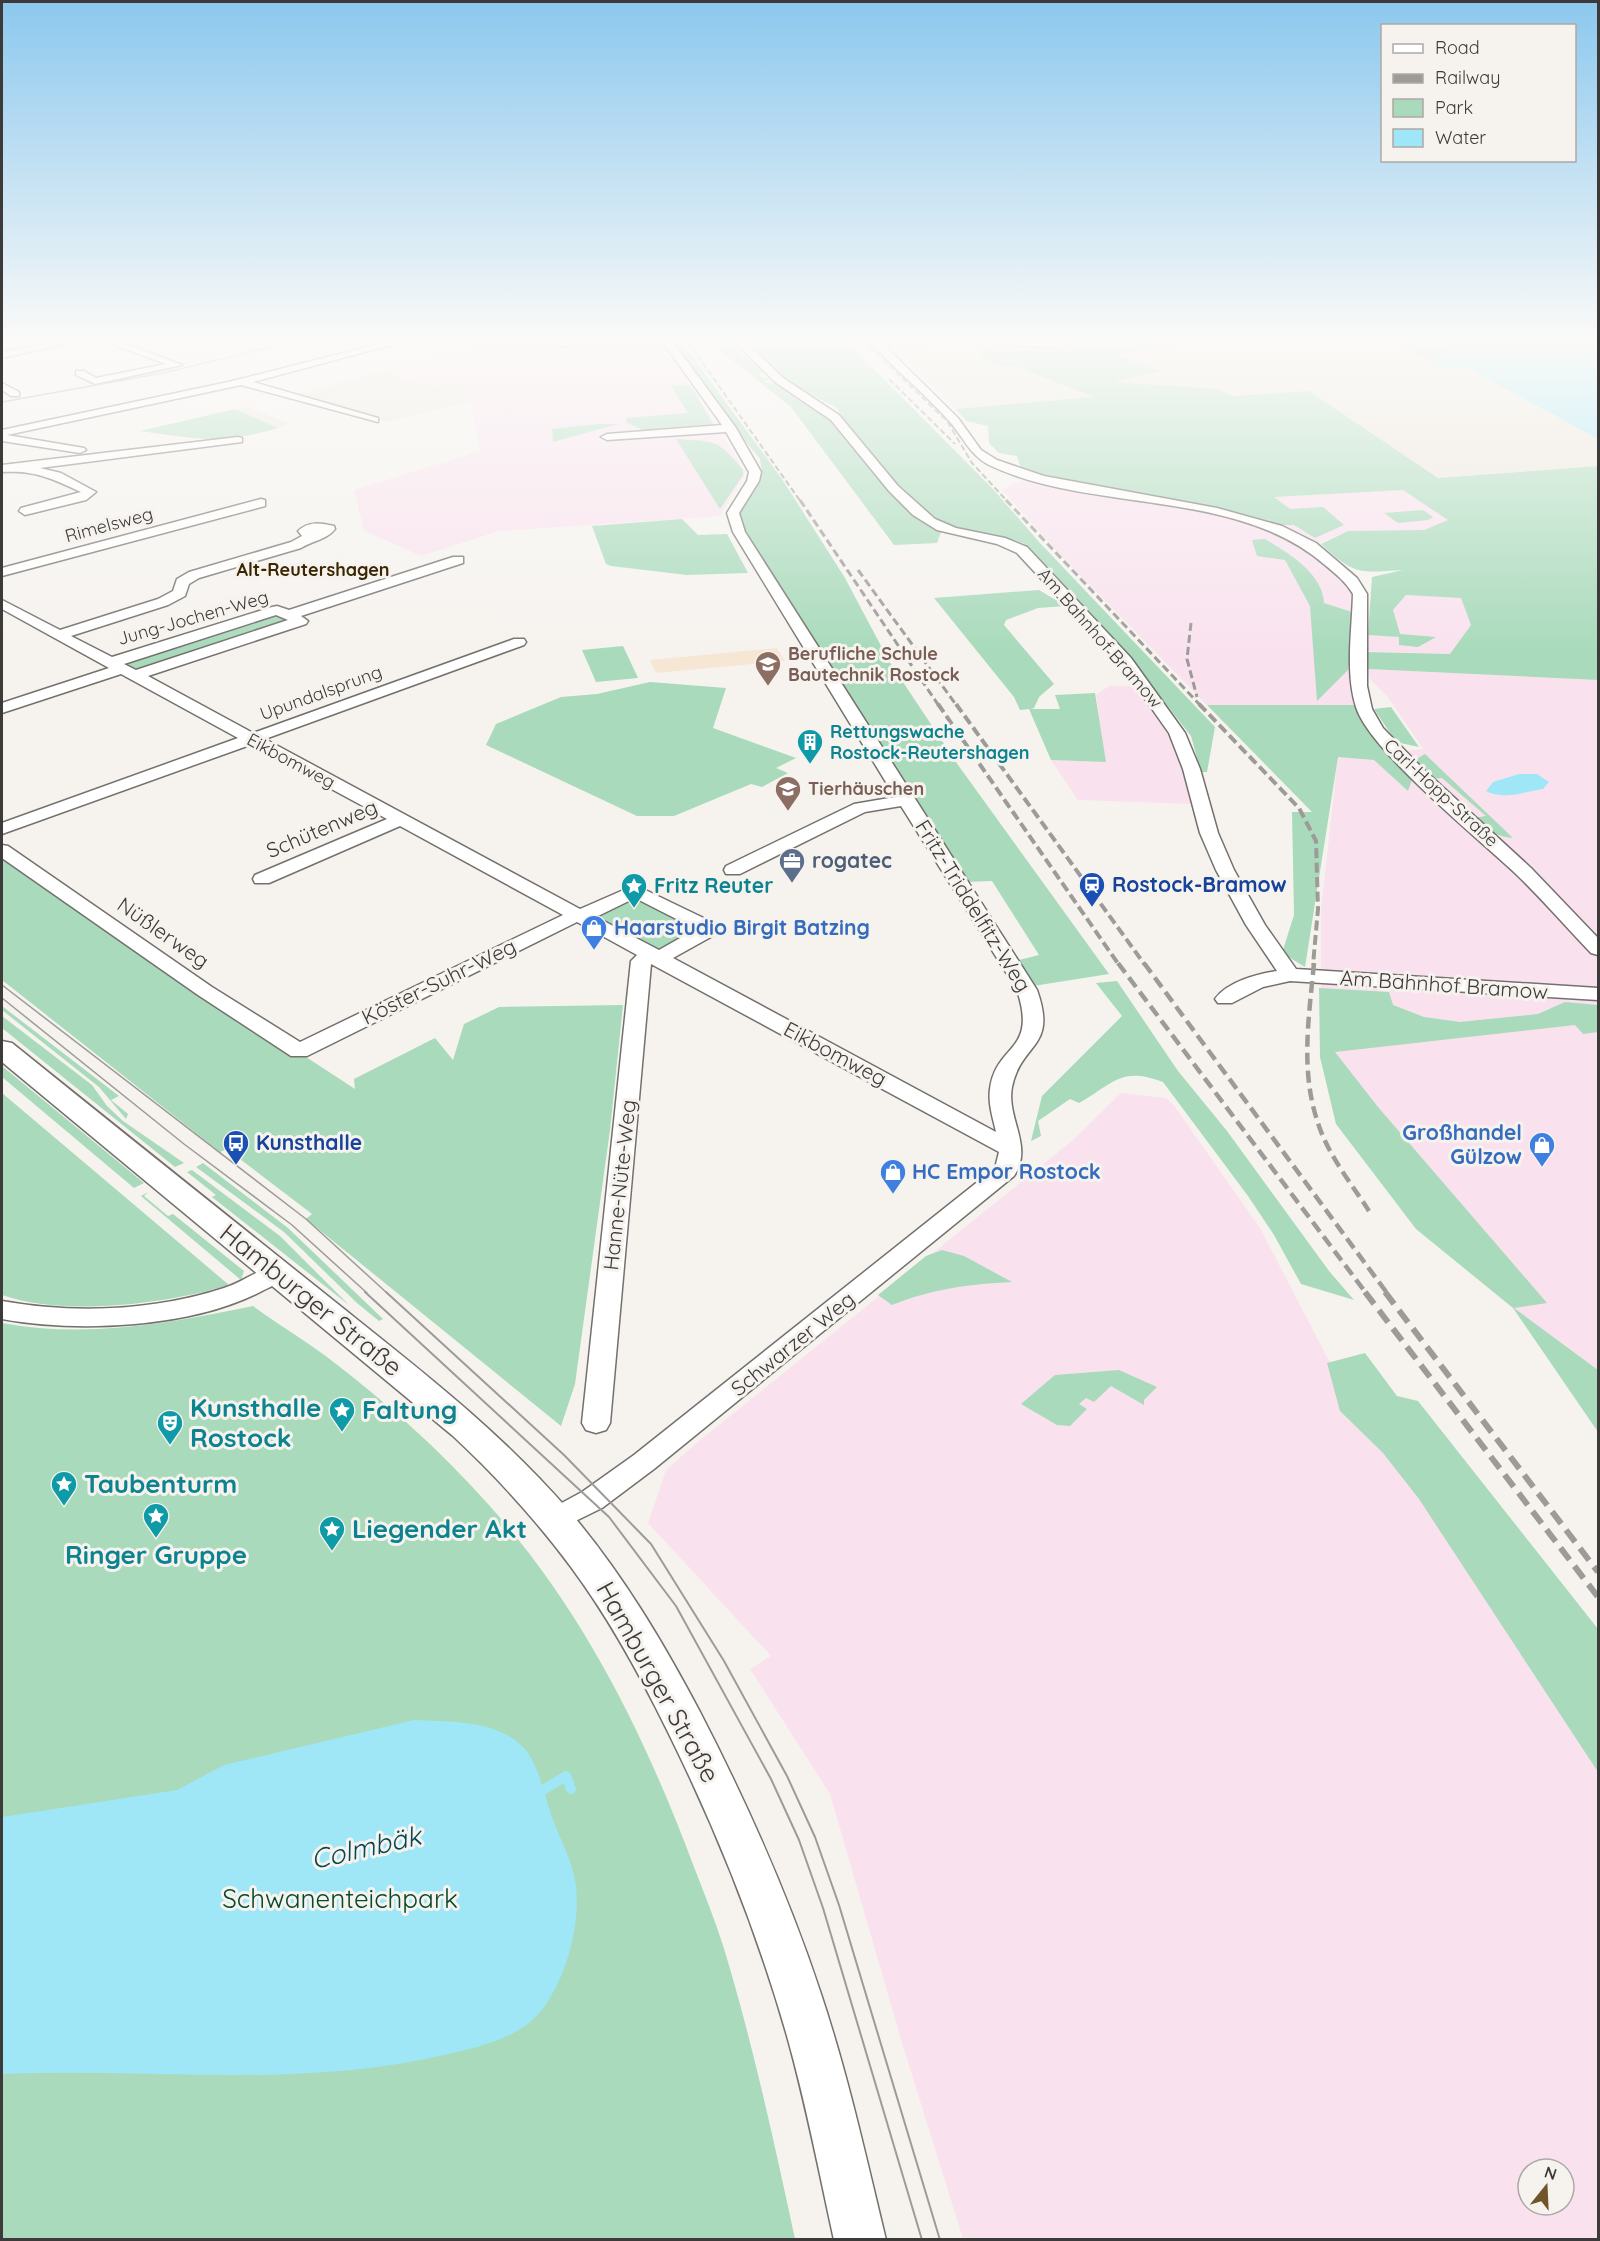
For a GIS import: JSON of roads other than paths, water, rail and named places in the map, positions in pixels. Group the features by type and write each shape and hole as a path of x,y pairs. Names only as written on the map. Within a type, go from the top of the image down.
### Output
{"main road":[{"name":"Hamburger Straße","path":"2,1049 465,1426 555,1520 607,1587 638,1636 714,1778 748,1856 811,2037 860,2240"}],"street":[{"path":"61,446 91,451 94,456"},
{"path":"2,469 188,446"},
{"name":"Fritz-Triddelfitz-Weg","path":"740,446 755,472 753,481 735,507 733,519 1032,1001 1034,1027 1030,1040 1001,1086 1001,1101 1011,1149"},
{"name":"Am Bahnhof Bramow","path":"858,446 880,475 931,522 1000,540 1022,550 1076,607 1161,706 1179,735 1210,835 1226,873 1267,944 1290,975"},
{"name":"Carl-Hopp-Straße","path":"972,446 977,452 993,462 1041,479 1213,511 1277,529 1311,546 1357,588 1361,599 1359,686 1364,709 1376,730 1415,771 1524,872 1599,949"},
{"path":"18,466 57,476 90,492 82,497 25,511"},
{"name":"Rimelsweg","path":"2,572 261,503"},
{"path":"58,634 163,602 180,593 182,582 194,575 296,545 312,535"},
{"name":"Jung-Jochen-Weg","path":"288,615 458,560"},
{"name":"Eikbomweg","path":"4,608 58,634 1011,1149"},
{"name":"Jung-Jochen-Weg","path":"277,610 301,621 122,669 277,610"},
{"name":"Upundalsprung","path":"2,829 519,642"},
{"path":"2,708 122,669"},
{"name":"Fritz-Triddelfitz-Weg","path":"734,870 860,808 906,800"},
{"name":"Schütenweg","path":"262,879 400,820"},
{"name":"Nüßlerweg","path":"2,850 205,992 299,1051"},
{"path":"581,915 635,891 711,929 656,956"},
{"name":"Köster-Suhr-Weg","path":"299,1051 581,915"},
{"name":"Hanne-Nüte-Weg","path":"596,1423 641,961 656,956"},
{"name":"Am Bahnhof Bramow","path":"1225,999 1249,983 1265,977 1290,975 1599,994"},
{"name":"Schwarzer Weg","path":"555,1520 592,1500 634,1469 937,1228 1006,1171 1011,1159 1011,1149"},
{"path":"2,1310 36,1315 84,1317 168,1310 230,1295 278,1272"}],"water":[{"path":"1519,774 1537,774 1549,782 1543,789 1514,794 1500,795 1486,791 1493,782"},
{"path":"414,1720 457,1722 486,1727 500,1731 523,1747 533,1762 567,1853 577,1893 576,1914 568,1957 550,1998 525,2026 496,2041 454,2053 389,2065 334,2071 224,2075 2,2074 2,1817 177,1790 224,1765"}],"waterway":[{"name":"Colmbäk","path":"538,1793 566,1776 571,1789"}],"tram line":[{"path":"2,985 306,1219 387,1293"},
{"path":"2,998 184,1144 292,1225 367,1293"},
{"path":"365,1292 609,1517 676,1606 771,1779 799,1840 823,1908 922,2240"},
{"path":"386,1292 564,1455 651,1544 724,1661 787,1776 815,1837 839,1905 940,2240"}],"railway":[{"path":"761,446 801,502"},
{"path":"962,446 972,463 1008,502"},
{"path":"800,500 939,706"},
{"path":"1006,500 1201,706"},
{"path":"858,570 957,706"},
{"path":"1191,623 1187,659 1197,697"},
{"path":"938,704 1119,965"},
{"path":"956,704 1145,965"},
{"path":"1199,704 1299,808 1316,841 1318,909 1313,965"},
{"path":"1118,963 1366,1293"},
{"path":"1144,963 1387,1293"},
{"path":"1314,963 1307,1044 1312,1103 1322,1135 1340,1168 1369,1211"},
{"path":"1365,1292 1598,1597"},
{"path":"1385,1292 1598,1572"}],"place":[{"name":"Berufliche Schule Bautechnik Rostock","path":"768,687"},
{"name":"Rettungswache Rostock-Reutershagen","path":"810,765"},
{"name":"Tierhäuschen","path":"788,812"},
{"name":"rogatec","path":"792,884"},
{"name":"Rostock-Bramow","path":"1092,908"},
{"name":"Fritz Reuter","path":"634,909"},
{"name":"Haarstudio Birgit Batzing","path":"594,951"},
{"name":"Kunsthalle","path":"236,1166"},
{"name":"Großhandel Gülzow","path":"1542,1168"},
{"name":"HC Empor Rostock","path":"893,1195"},
{"name":"Faltung","path":"342,1433"},
{"name":"Kunsthalle Rostock","path":"170,1446"},
{"name":"Taubenturm","path":"64,1507"},
{"name":"Ringer Gruppe","path":"156,1539"},
{"name":"Liegender Akt","path":"332,1552"}],"district":[{"name":"Alt-Reutershagen","path":"313,570"}],"park label":[{"name":"Schwanenteichpark","path":"340,1899"}]}
